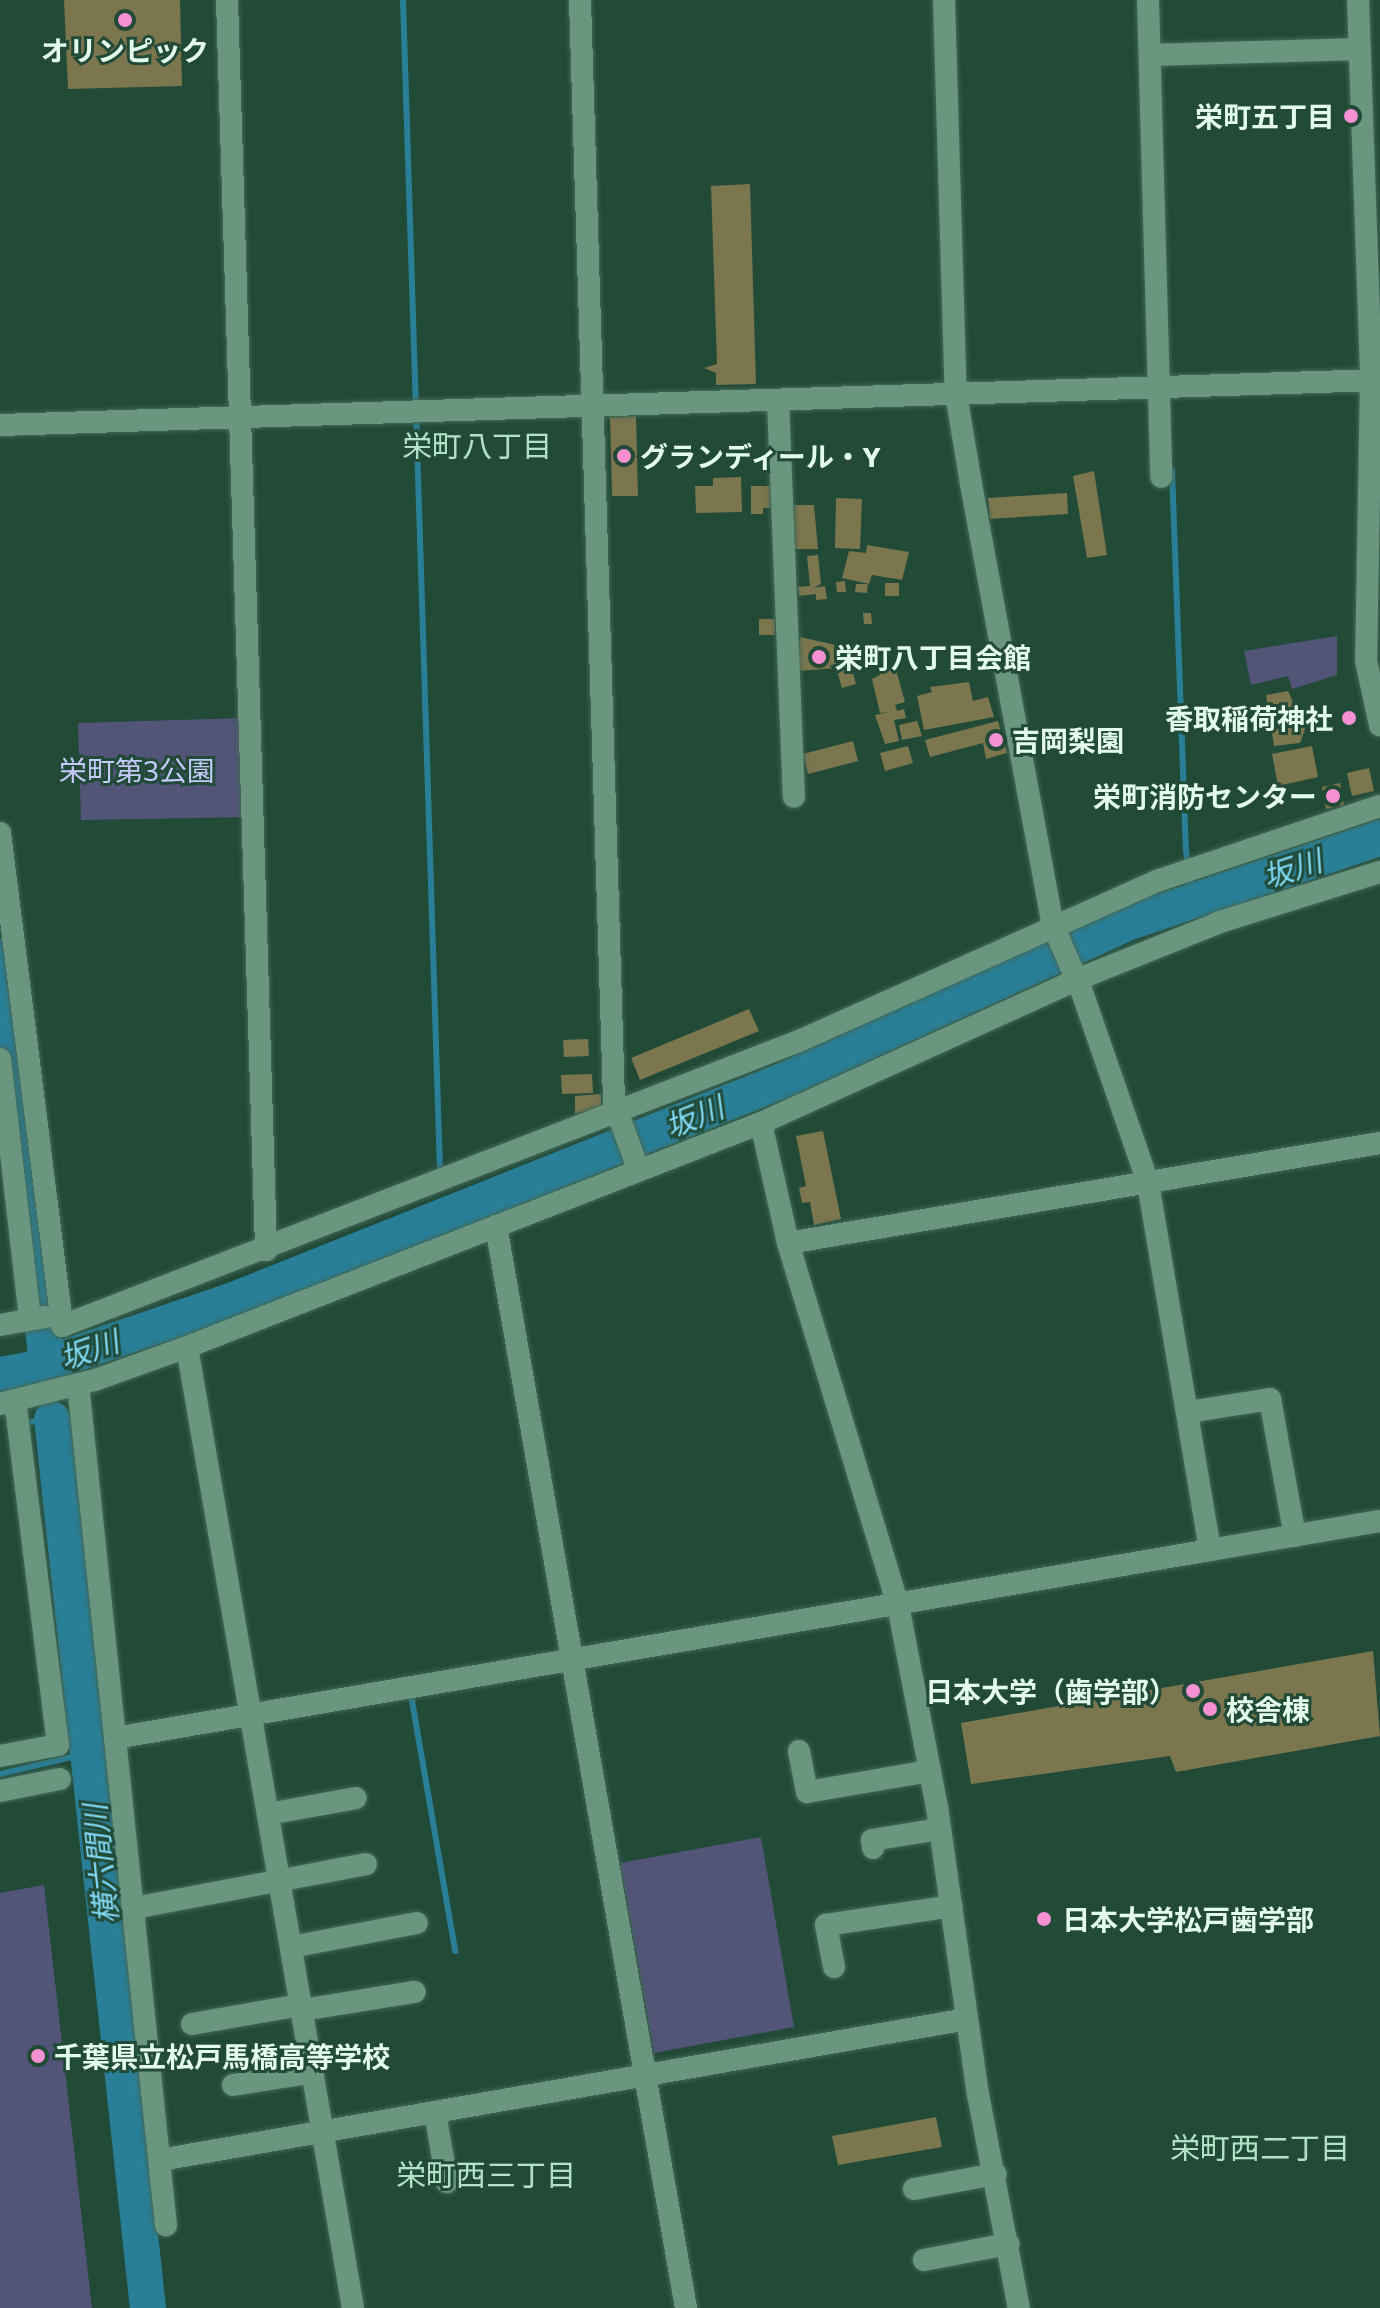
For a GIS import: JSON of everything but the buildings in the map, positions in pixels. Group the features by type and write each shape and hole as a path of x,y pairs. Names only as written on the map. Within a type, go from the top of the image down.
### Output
{"street":[{"path":"227,0 266,1250"},
{"path":"580,0 618,1117 637,1167"},
{"path":"944,0 956,394 1054,928 1075,976 1148,1183 1210,1550"},
{"path":"1148,0 1161,477"},
{"path":"1358,0 1375,380 1366,661 1380,725"},
{"path":"1151,55 1360,49"},
{"path":"0,425 1375,380"},
{"path":"778,401 794,797"},
{"path":"0,1059 11,1242 47,1317 62,1326 618,1117 1221,857 1380,806"},
{"path":"0,833 41,1181 47,1317"},
{"path":"0,1756 58,1745 16,1400 73,1385 187,1347 496,1226 637,1167 761,1123 1075,976 1220,922 1380,872"},
{"path":"761,1123 788,1243 898,1605 940,1829 967,2019 1019,2308"},
{"path":"788,1243 1380,1143"},
{"path":"7,1185 41,1181"},
{"path":"496,1226 686,2308"},
{"path":"0,1325 47,1317"},
{"path":"187,1347 353,2308"},
{"path":"73,1385 134,1908 166,2225"},
{"path":"1188,1412 1270,1399 1295,1536"},
{"path":"115,1738 1380,1521"},
{"path":"799,1751 807,1792 930,1771"},
{"path":"0,1791 60,1779"},
{"path":"268,1814 356,1798"},
{"path":"873,1848 872,1840 940,1829"},
{"path":"134,1908 366,1864"},
{"path":"834,1967 826,1925 952,1906"},
{"path":"291,1947 417,1923"},
{"path":"192,2024 415,1992"},
{"path":"160,2160 967,2019"},
{"path":"233,2085 313,2072"},
{"path":"435,2112 447,2182"},
{"path":"914,2189 996,2174"},
{"path":"924,2260 1008,2244"}],"green space":[{"path":"1337,636 1337,675 1292,689 1288,676 1251,685 1244,651"},
{"name":"栄町第3公園","path":"245,718 252,817 81,820 78,723"},
{"path":"761,1837 794,2027 654,2053 620,1863"},
{"name":"千葉県立松戸馬橋高等学校","path":"44,1885 92,2308 0,2308 0,1893"}],"waterway":[{"path":"403,0 440,1170"},
{"path":"1172,470 1186,851 1193,898"},
{"name":"坂川","path":"0,1375 28,1370 231,1301 782,1081 1130,922 1380,838"},
{"path":"0,957 47,1362"},
{"path":"23,1423 52,1419"},
{"name":"横六間川","path":"52,1419 148,2308"},
{"path":"411,1695 455,1951"},
{"path":"0,1774 88,1753"}],"place":[{"name":"オリンピック","path":"125,20"},
{"name":"栄町五丁目","path":"1351,116"},
{"name":"グランディール・Y","path":"624,456"},
{"name":"栄町八丁目会館","path":"819,657"},
{"name":"香取稲荷神社","path":"1349,718"},
{"name":"吉岡梨園","path":"996,740"},
{"name":"栄町消防センター","path":"1333,796"},
{"name":"日本大学（歯学部）","path":"1193,1691"},
{"name":"校舎棟","path":"1210,1709"},
{"name":"日本大学松戸歯学部","path":"1044,1919"},
{"name":"千葉県立松戸馬橋高等学校","path":"38,2056"}],"district":[{"name":"栄町八丁目","path":"477,445"},
{"name":"栄町西二丁目","path":"1260,2147"},
{"name":"栄町西三丁目","path":"486,2174"}]}
